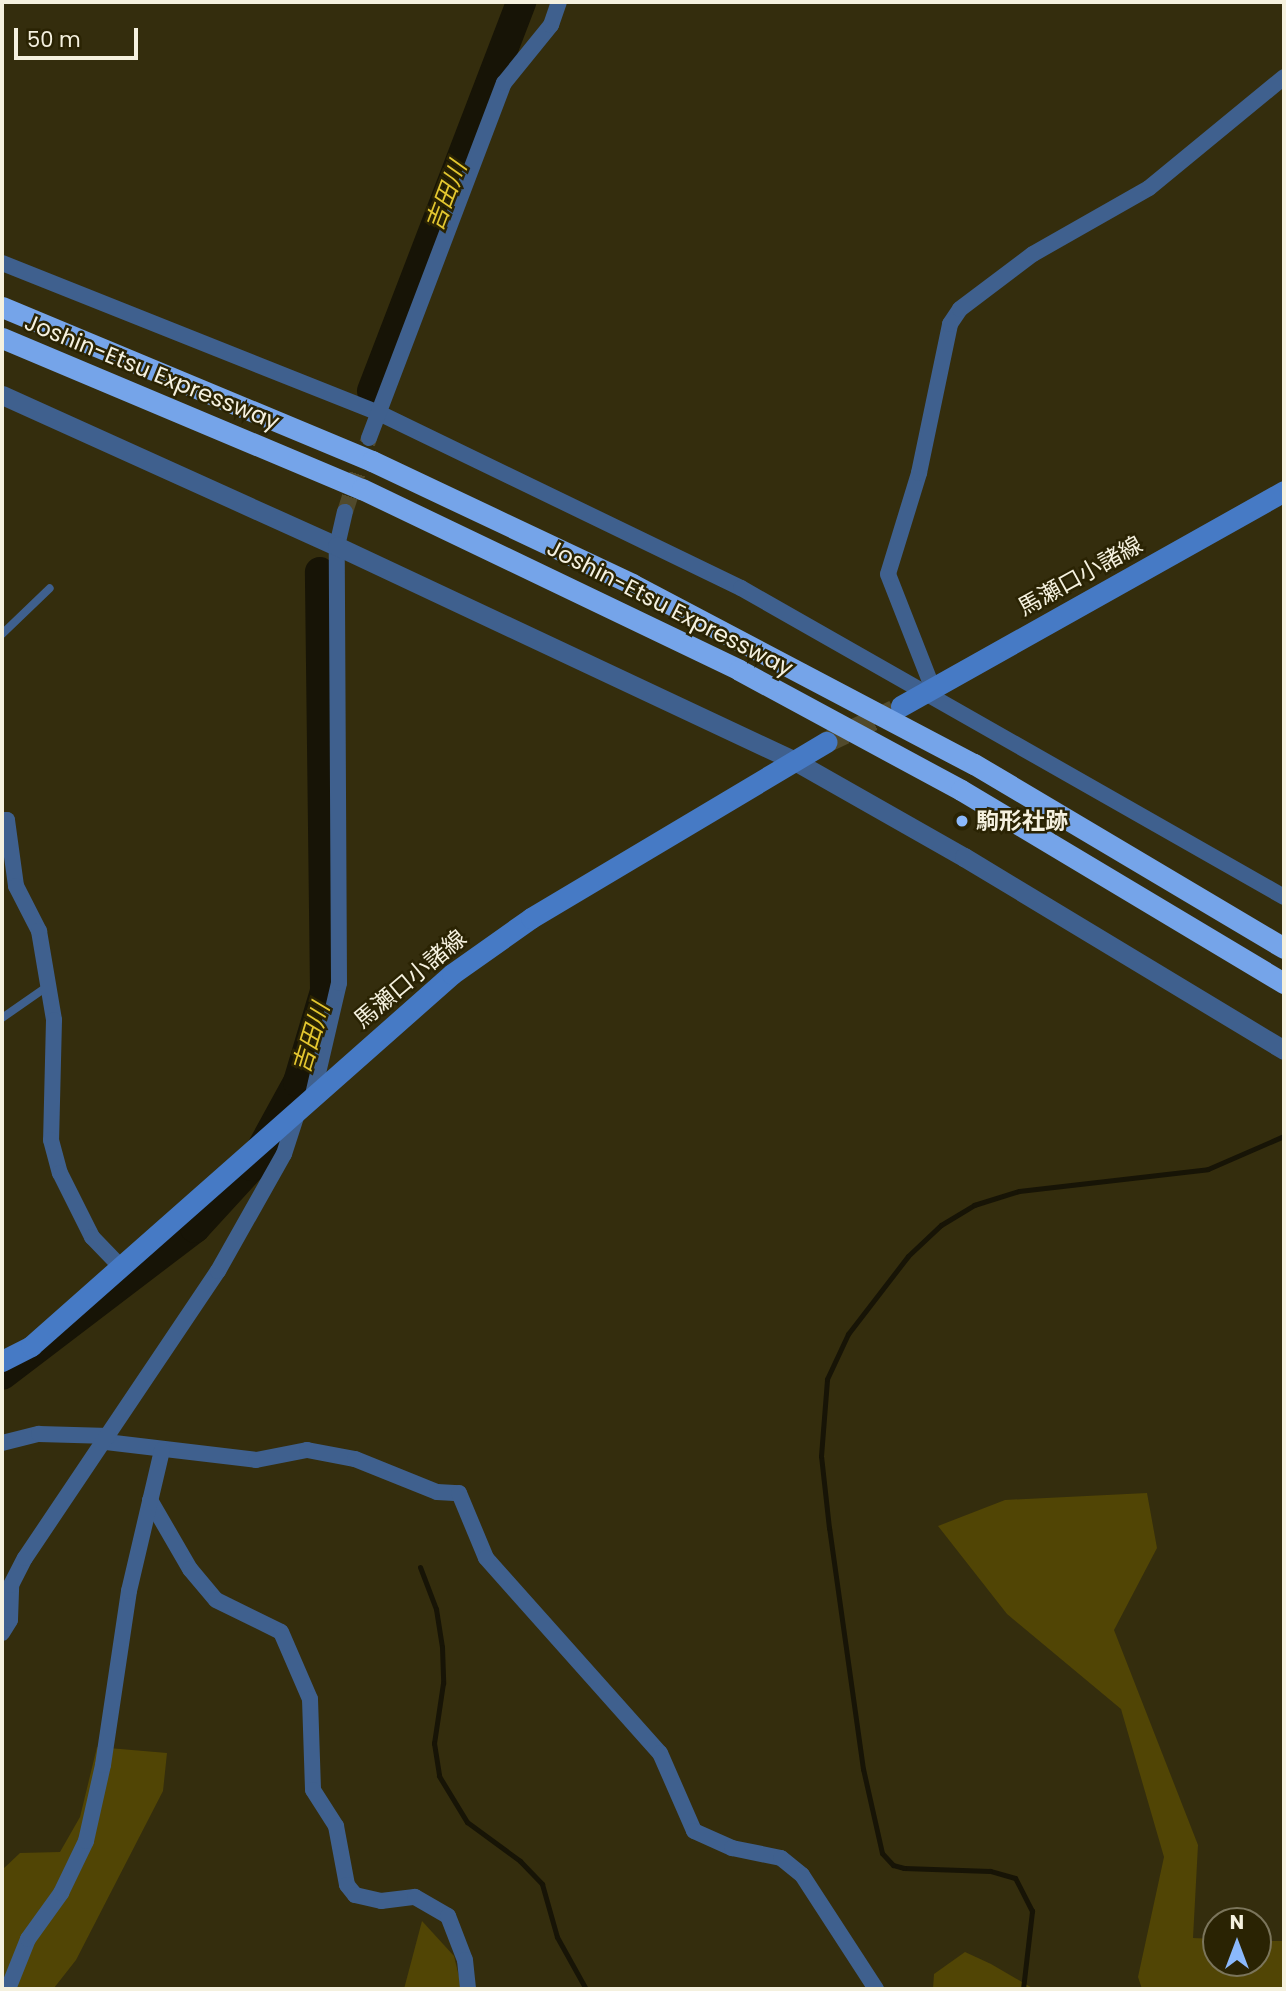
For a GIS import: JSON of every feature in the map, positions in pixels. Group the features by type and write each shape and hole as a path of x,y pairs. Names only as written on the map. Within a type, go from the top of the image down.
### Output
{"highway":[{"name":"Joshin-Etsu Expressway","path":"2,307 347,450 632,584 974,764 1284,948"},
{"name":"Joshin-Etsu Expressway","path":"2,338 362,489 739,670 961,790 1284,983"}],"main road":[{"name":"馬瀬口小諸線","path":"901,706 1284,491"},
{"name":"馬瀬口小諸線","path":"2,1362 31,1346 297,1114 452,974 531,918 826,742"}],"street":[{"path":"369,438 504,83 551,25 559,2"},
{"path":"929,691 888,574 919,472 950,324 960,309 1033,254 1149,188 1284,77"},
{"path":"2,263 379,413 741,588 929,691 1284,897"},
{"path":"2,395 337,546 793,760 964,857 1284,1050"},
{"path":"312,1099 339,983 337,546 345,512"},
{"path":"2,820 7,820 16,886 38,931 54,1020 50,1091 57,1162 92,1237 121,1267"},
{"path":"2,1633 10,1620 11,1585 25,1558 224,1261 284,1154 297,1114"},
{"path":"2,1443 39,1434 107,1439 162,1450 256,1460 307,1450 355,1459 437,1492 459,1493 486,1558 660,1753 694,1831 732,1848 781,1858 802,1875 876,1989"},
{"path":"8,1989 29,1939 61,1893 86,1841 103,1765 129,1591 162,1450"},
{"path":"150,1500 190,1569 216,1600 281,1632 310,1699 313,1790 336,1826 347,1885 355,1895 381,1901 415,1897 448,1916 466,1960 468,1989"}],"lane":[{"path":"2,634 50,589"},
{"path":"2,1018 48,986"}],"shaded area":[{"path":"1147,1493 1157,1548 1114,1630 1198,1845 1193,1938 1202,1938 1202,1977 1272,1977 1272,1941 1284,1941 1284,1989 1142,1989 1138,1977 1164,1857 1121,1709 1007,1614 938,1526 1005,1500"},
{"path":"97,1747 167,1753 163,1791 76,1960 54,1988 2,1989 2,1870 20,1853 60,1852 80,1817"},
{"path":"422,1921 454,1956 462,1989 404,1989"},
{"path":"965,1952 1034,1989 933,1989 934,1974"}],"waterway":[{"name":"吉田川","path":"372,391 521,2"},
{"name":"吉田川","path":"2,1375 195,1228 252,1166 298,1082 325,991 320,572"},
{"path":"1023,1989 1032,1911 1015,1878 990,1871 904,1868 893,1865 882,1853 863,1769 829,1528 821,1456 827,1379 848,1334 908,1256 941,1225 974,1205 1019,1191 1208,1169 1284,1136"},
{"path":"420,1567 436,1609 442,1647 443,1683 434,1743 439,1776 467,1822 520,1861 542,1884 557,1937 586,1989"}],"tunnel":[{"path":"345,512 369,438"},
{"path":"826,742 894,710"}],"place":[{"name":"駒形社跡","path":"962,821"}]}
